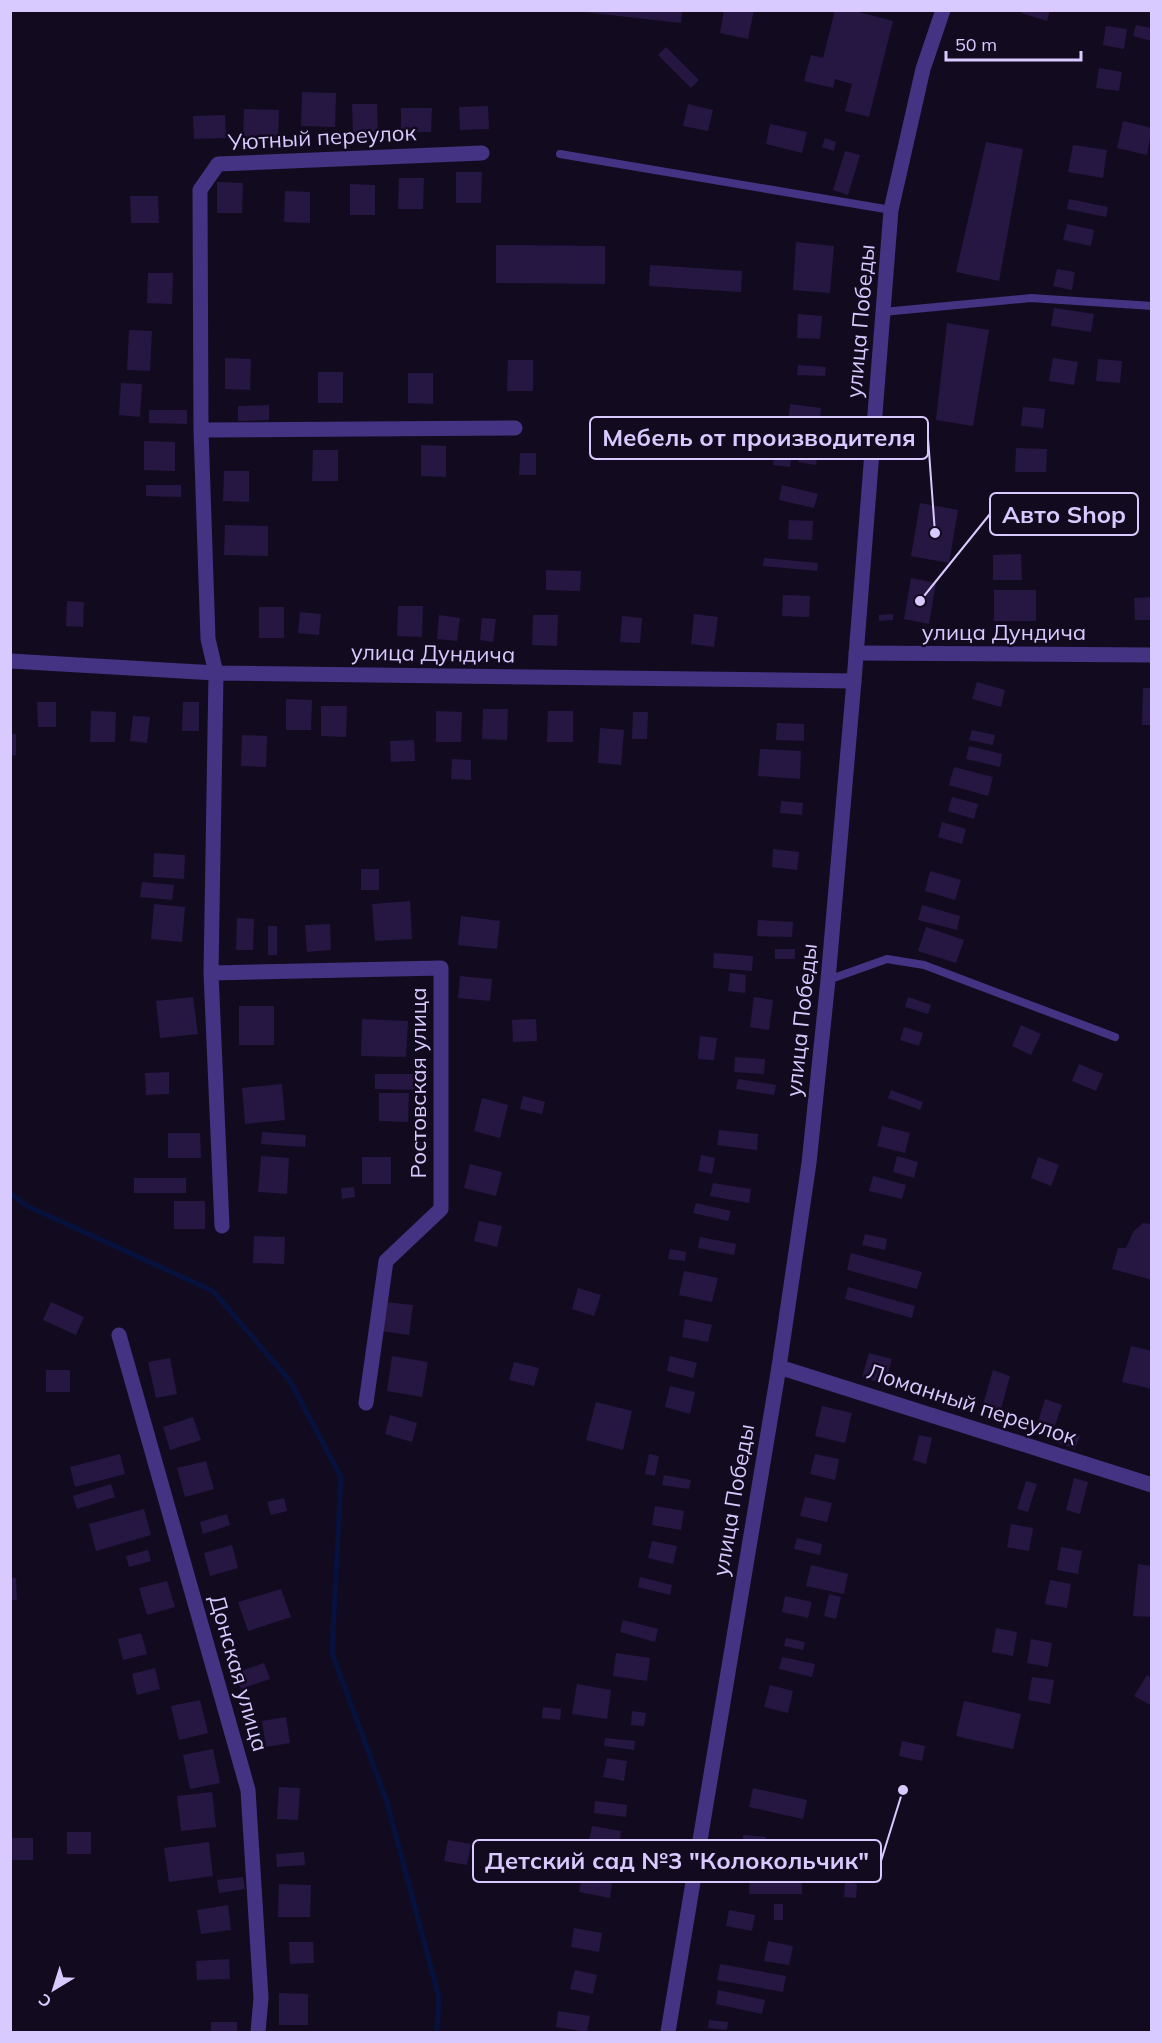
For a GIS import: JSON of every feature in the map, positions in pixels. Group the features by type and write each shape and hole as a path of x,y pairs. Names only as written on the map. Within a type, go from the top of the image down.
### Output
{"street":[{"name":"улица Победы","path":"668,2032 779,1367 809,1163 828,980 854,681 891,210 923,69 943,10"},
{"name":"Уютный переулок","path":"216,673 208,639 201,430 200,190 218,164 482,153"},
{"path":"201,430 515,428"},
{"name":"улица Дундича","path":"856,653 1152,655"},
{"name":"улица Дундича","path":"10,661 216,673 854,681"},
{"path":"216,673 211,973 222,1226"},
{"name":"Ростовская улица","path":"211,973 441,968 441,1209 386,1261 366,1403"},
{"name":"Донская улица","path":"119,1335 248,1790 261,1998 258,2032"},
{"name":"Ломанный переулок","path":"779,1367 1152,1485"}],"lane":[{"path":"560,154 891,210"},
{"path":"883,312 1031,298 1152,306"},
{"path":"828,980 887,960 924,965 1115,1037"}],"building":[{"path":"584,10 682,10 681,23 584,12"},
{"path":"724,10 754,10 748,39 720,33"},
{"path":"835,10 851,10 893,21 869,117 845,111 852,84 835,79 833,88 804,81 811,55 823,58"},
{"path":"1022,10 1050,10 1047,21 1021,13"},
{"path":"1136,25 1152,28 1152,41 1133,36"},
{"path":"1106,26 1127,29 1124,49 1103,45"},
{"path":"666,47 699,80 691,88 658,55"},
{"path":"1099,68 1122,72 1119,91 1096,88"},
{"path":"302,92 336,93 335,127 301,126"},
{"path":"352,104 377,104 378,132 353,133"},
{"path":"688,104 713,110 708,131 683,126"},
{"path":"488,106 489,129 460,130 459,107"},
{"path":"401,108 432,108 431,132 401,132"},
{"path":"244,109 279,110 278,141 243,141"},
{"path":"225,115 226,138 194,139 193,116"},
{"path":"1123,121 1152,128 1147,155 1117,148"},
{"path":"770,124 807,132 802,153 766,144"},
{"path":"825,138 836,142 834,151 822,147"},
{"path":"986,142 1023,149 999,281 956,272"},
{"path":"1073,145 1107,150 1103,178 1068,172"},
{"path":"845,151 860,155 848,195 833,190"},
{"path":"456,172 482,172 481,203 456,203"},
{"path":"399,178 424,178 423,209 398,209"},
{"path":"217,182 243,183 242,213 217,213"},
{"path":"350,184 375,185 375,215 350,215"},
{"path":"285,191 310,192 310,223 284,222"},
{"path":"130,196 158,196 159,223 131,223"},
{"path":"1069,199 1108,207 1106,217 1067,209"},
{"path":"1067,224 1094,230 1091,246 1063,240"},
{"path":"796,242 834,246 830,293 793,290"},
{"path":"496,245 605,246 605,284 496,283"},
{"path":"650,265 742,271 741,292 649,286"},
{"path":"1057,269 1075,272 1072,290 1053,286"},
{"path":"148,273 173,273 172,304 147,303"},
{"path":"1054,308 1094,314 1091,332 1051,326"},
{"path":"798,314 822,316 820,339 797,338"},
{"path":"947,323 989,330 973,426 936,420"},
{"path":"129,330 152,331 150,371 127,370"},
{"path":"225,358 251,359 250,390 225,389"},
{"path":"1053,358 1078,362 1074,385 1049,381"},
{"path":"1098,359 1122,361 1120,383 1096,381"},
{"path":"508,360 533,360 533,391 507,391"},
{"path":"798,365 826,367 825,376 797,375"},
{"path":"318,372 343,372 343,403 318,403"},
{"path":"408,373 433,373 433,404 408,403"},
{"path":"121,383 142,384 140,417 119,415"},
{"path":"790,404 821,408 819,428 788,424"},
{"path":"269,405 269,420 238,421 238,406"},
{"path":"1023,407 1045,409 1043,428 1021,426"},
{"path":"149,410 187,410 187,424 149,423"},
{"path":"777,437 794,440 790,467 773,465"},
{"path":"144,441 175,442 175,471 144,470"},
{"path":"421,445 446,446 446,477 421,476"},
{"path":"800,448 818,451 816,465 798,462"},
{"path":"1016,448 1047,449 1046,472 1015,472"},
{"path":"313,450 338,450 338,481 312,481"},
{"path":"520,453 536,453 536,475 519,475"},
{"path":"224,471 249,471 249,502 223,501"},
{"path":"146,485 181,485 181,497 146,496"},
{"path":"782,485 818,494 814,508 779,500"},
{"path":"920,503 958,510 949,563 911,556"},
{"path":"789,520 813,521 812,540 788,539"},
{"path":"225,525 268,526 268,556 224,555"},
{"path":"1021,554 1022,580 993,580 993,555"},
{"path":"764,558 818,563 817,571 763,566"},
{"path":"546,570 581,571 580,591 546,590"},
{"path":"911,578 936,583 929,624 904,619"},
{"path":"994,590 1036,590 1036,621 994,621"},
{"path":"783,595 810,596 809,617 782,616"},
{"path":"1152,597 1152,620 1135,620 1134,598"},
{"path":"67,601 84,602 83,627 66,626"},
{"path":"398,606 423,606 422,637 397,636"},
{"path":"259,607 284,607 284,638 259,638"},
{"path":"300,612 321,614 319,635 298,633"},
{"path":"694,614 718,617 714,647 691,644"},
{"path":"893,614 893,620 879,621 879,615"},
{"path":"439,615 460,618 457,641 437,639"},
{"path":"533,615 558,615 557,646 532,645"},
{"path":"622,616 642,618 640,643 620,642"},
{"path":"482,618 496,619 493,642 480,640"},
{"path":"977,682 1005,690 1001,707 972,699"},
{"path":"1143,688 1152,688 1152,725 1142,725"},
{"path":"286,699 312,700 311,730 286,730"},
{"path":"37,702 56,702 56,727 38,727"},
{"path":"183,702 199,702 199,731 182,731"},
{"path":"321,706 347,706 346,737 321,736"},
{"path":"483,709 508,709 507,740 482,739"},
{"path":"91,711 116,712 115,742 90,742"},
{"path":"436,711 462,712 461,742 436,742"},
{"path":"548,711 573,711 573,742 547,742"},
{"path":"633,712 648,712 647,739 632,739"},
{"path":"133,716 150,717 147,743 130,741"},
{"path":"777,723 804,724 804,741 776,740"},
{"path":"600,728 624,730 621,765 598,763"},
{"path":"972,730 995,735 993,745 969,740"},
{"path":"10,734 16,734 16,755 10,756"},
{"path":"242,735 267,736 266,767 241,766"},
{"path":"414,740 415,761 391,762 390,741"},
{"path":"969,746 1002,754 1000,767 966,759"},
{"path":"760,749 801,751 800,779 758,776"},
{"path":"452,759 471,760 471,780 451,779"},
{"path":"954,767 993,777 988,796 949,785"},
{"path":"952,797 978,804 974,819 948,811"},
{"path":"781,801 803,803 802,815 780,813"},
{"path":"942,822 966,829 962,844 938,837"},
{"path":"773,849 799,852 797,870 772,867"},
{"path":"154,853 185,855 184,879 153,877"},
{"path":"361,869 379,869 379,890 361,890"},
{"path":"930,871 961,880 955,900 925,891"},
{"path":"142,882 174,885 172,900 140,897"},
{"path":"410,901 412,939 375,941 372,904"},
{"path":"154,904 185,907 182,942 151,939"},
{"path":"922,905 960,916 957,930 918,920"},
{"path":"461,916 500,921 497,949 458,945"},
{"path":"237,918 254,919 253,950 236,950"},
{"path":"758,920 793,922 792,937 757,936"},
{"path":"330,924 331,950 307,952 305,925"},
{"path":"268,926 277,926 277,955 268,955"},
{"path":"926,927 964,940 956,963 918,951"},
{"path":"775,949 795,949 795,959 775,959"},
{"path":"714,953 753,956 752,971 713,968"},
{"path":"730,973 746,975 745,993 728,991"},
{"path":"460,976 492,979 490,1001 458,998"},
{"path":"193,997 198,1034 160,1038 156,1001"},
{"path":"754,997 773,1000 769,1030 750,1027"},
{"path":"908,997 931,1005 928,1014 905,1007"},
{"path":"239,1006 274,1006 274,1045 239,1045"},
{"path":"362,1019 408,1021 406,1057 361,1056"},
{"path":"536,1019 537,1041 513,1042 512,1020"},
{"path":"1021,1025 1041,1034 1031,1055 1012,1046"},
{"path":"904,1027 923,1033 919,1046 900,1040"},
{"path":"700,1036 717,1038 714,1060 698,1059"},
{"path":"735,1057 765,1059 764,1074 734,1072"},
{"path":"1079,1064 1103,1074 1096,1091 1072,1081"},
{"path":"169,1072 169,1094 146,1095 145,1073"},
{"path":"375,1074 422,1074 422,1090 375,1089"},
{"path":"738,1079 776,1085 774,1095 736,1089"},
{"path":"282,1084 285,1120 245,1124 242,1088"},
{"path":"891,1090 923,1102 920,1110 888,1098"},
{"path":"379,1093 409,1093 408,1122 379,1121"},
{"path":"523,1096 545,1102 542,1114 520,1109"},
{"path":"482,1098 508,1105 500,1138 474,1131"},
{"path":"882,1126 910,1133 905,1153 877,1146"},
{"path":"719,1130 758,1134 757,1150 717,1145"},
{"path":"262,1132 306,1135 305,1147 261,1144"},
{"path":"168,1133 200,1133 201,1158 168,1158"},
{"path":"701,1155 715,1158 712,1174 698,1171"},
{"path":"261,1156 289,1158 287,1194 258,1192"},
{"path":"897,1156 918,1162 914,1178 893,1172"},
{"path":"362,1157 391,1157 391,1184 362,1184"},
{"path":"1038,1157 1059,1165 1051,1186 1031,1178"},
{"path":"470,1164 502,1172 496,1196 464,1188"},
{"path":"873,1176 906,1185 902,1199 869,1191"},
{"path":"134,1178 186,1178 186,1193 134,1193"},
{"path":"713,1183 751,1189 749,1203 710,1196"},
{"path":"354,1187 355,1197 342,1199 341,1188"},
{"path":"174,1201 205,1201 205,1229 174,1229"},
{"path":"696,1203 731,1211 728,1221 693,1213"},
{"path":"479,1221 502,1226 497,1247 474,1241"},
{"path":"1143,1223 1152,1224 1152,1280 1112,1269 1118,1248 1126,1248 1133,1232"},
{"path":"865,1234 887,1239 885,1250 862,1245"},
{"path":"254,1236 285,1237 284,1264 253,1263"},
{"path":"700,1237 736,1244 734,1255 698,1248"},
{"path":"670,1249 686,1252 685,1261 668,1259"},
{"path":"851,1253 922,1272 917,1289 847,1270"},
{"path":"684,1271 718,1278 712,1302 679,1295"},
{"path":"848,1287 915,1306 912,1318 845,1299"},
{"path":"578,1288 601,1295 594,1316 572,1309"},
{"path":"51,1302 84,1317 76,1335 43,1320"},
{"path":"385,1302 413,1305 409,1335 381,1331"},
{"path":"685,1319 712,1325 708,1342 682,1337"},
{"path":"1131,1346 1152,1351 1152,1389 1122,1382"},
{"path":"869,1353 892,1359 885,1384 862,1377"},
{"path":"392,1356 428,1362 422,1397 387,1391"},
{"path":"670,1356 697,1363 693,1378 667,1371"},
{"path":"170,1358 177,1394 156,1398 148,1362"},
{"path":"514,1362 539,1368 534,1386 509,1380"},
{"path":"46,1370 70,1370 70,1392 46,1392"},
{"path":"993,1370 1010,1376 1000,1413 982,1408"},
{"path":"670,1386 695,1392 690,1414 665,1407"},
{"path":"1045,1399 1062,1405 1053,1431 1037,1425"},
{"path":"596,1402 632,1411 623,1450 586,1440"},
{"path":"822,1406 852,1413 845,1443 815,1436"},
{"path":"390,1415 417,1423 412,1442 385,1434"},
{"path":"193,1417 201,1440 170,1450 163,1427"},
{"path":"1060,1429 1080,1436 1075,1449 1055,1442"},
{"path":"919,1435 932,1438 926,1464 913,1460"},
{"path":"120,1454 125,1474 75,1487 70,1467"},
{"path":"649,1454 659,1456 655,1476 645,1474"},
{"path":"815,1454 839,1459 835,1480 810,1474"},
{"path":"206,1461 214,1489 185,1497 177,1468"},
{"path":"664,1475 691,1480 689,1489 662,1485"},
{"path":"1074,1478 1088,1482 1080,1514 1066,1510"},
{"path":"1026,1481 1037,1484 1028,1512 1017,1509"},
{"path":"111,1484 115,1497 77,1509 73,1496"},
{"path":"805,1497 832,1503 827,1522 800,1516"},
{"path":"284,1498 287,1511 271,1515 267,1502"},
{"path":"655,1506 684,1511 681,1530 652,1525"},
{"path":"144,1509 151,1535 96,1551 89,1524"},
{"path":"227,1514 230,1525 203,1534 200,1522"},
{"path":"1011,1524 1033,1528 1029,1551 1007,1547"},
{"path":"797,1538 822,1544 820,1555 794,1549"},
{"path":"652,1541 677,1546 673,1564 648,1558"},
{"path":"232,1545 238,1568 210,1576 204,1553"},
{"path":"1061,1547 1082,1551 1078,1574 1057,1570"},
{"path":"148,1550 151,1561 129,1567 126,1556"},
{"path":"1138,1564 1152,1566 1152,1617 1133,1616"},
{"path":"811,1565 848,1574 844,1594 806,1586"},
{"path":"640,1577 672,1585 670,1595 638,1587"},
{"path":"10,1578 16,1578 17,1600 10,1600"},
{"path":"1050,1580 1071,1584 1067,1608 1045,1604"},
{"path":"167,1581 175,1607 147,1615 139,1588"},
{"path":"281,1589 291,1617 248,1631 238,1602"},
{"path":"829,1594 841,1597 836,1619 824,1616"},
{"path":"785,1596 812,1602 808,1618 782,1612"},
{"path":"623,1620 658,1629 655,1642 620,1632"},
{"path":"996,1628 1017,1632 1013,1656 992,1652"},
{"path":"141,1633 147,1654 123,1660 118,1639"},
{"path":"786,1638 805,1642 803,1650 784,1646"},
{"path":"1031,1639 1052,1643 1048,1667 1027,1663"},
{"path":"616,1653 650,1658 647,1681 613,1676"},
{"path":"782,1657 815,1664 812,1677 779,1669"},
{"path":"264,1663 270,1679 241,1689 235,1673"},
{"path":"155,1668 160,1689 137,1695 132,1674"},
{"path":"1147,1675 1152,1678 1152,1706 1134,1696"},
{"path":"1032,1677 1054,1680 1050,1704 1028,1700"},
{"path":"577,1684 611,1690 607,1719 572,1714"},
{"path":"770,1685 793,1691 788,1713 764,1707"},
{"path":"200,1700 208,1733 179,1740 171,1706"},
{"path":"964,1701 1021,1714 1013,1749 956,1736"},
{"path":"543,1707 561,1709 560,1720 542,1718"},
{"path":"632,1711 646,1713 644,1726 631,1725"},
{"path":"286,1717 290,1743 266,1747 262,1721"},
{"path":"605,1738 635,1741 634,1750 604,1746"},
{"path":"902,1741 925,1746 922,1761 899,1756"},
{"path":"213,1749 220,1783 190,1789 183,1755"},
{"path":"607,1758 627,1761 624,1781 603,1777"},
{"path":"279,1787 300,1788 298,1820 277,1819"},
{"path":"753,1788 807,1800 803,1819 749,1807"},
{"path":"212,1792 216,1827 181,1831 177,1796"},
{"path":"595,1801 627,1805 626,1817 594,1813"},
{"path":"592,1826 621,1831 619,1845 589,1841"},
{"path":"67,1832 91,1832 91,1854 67,1854"},
{"path":"743,1835 766,1837 765,1854 742,1853"},
{"path":"10,1838 33,1838 33,1860 10,1860"},
{"path":"448,1840 471,1844 467,1865 444,1861"},
{"path":"209,1842 213,1876 169,1882 164,1848"},
{"path":"304,1852 305,1865 277,1867 276,1854"},
{"path":"750,1866 802,1867 802,1894 749,1894"},
{"path":"243,1877 245,1889 219,1893 217,1880"},
{"path":"582,1877 612,1882 610,1898 579,1892"},
{"path":"845,1882 857,1884 856,1898 844,1897"},
{"path":"279,1884 311,1885 310,1917 278,1917"},
{"path":"774,1904 783,1904 783,1920 774,1920"},
{"path":"228,1905 231,1930 201,1934 197,1910"},
{"path":"729,1910 755,1915 752,1931 726,1926"},
{"path":"574,1928 602,1933 599,1952 571,1947"},
{"path":"768,1941 793,1946 789,1965 764,1961"},
{"path":"289,1942 313,1942 314,1963 290,1964"},
{"path":"229,1959 230,1979 197,1980 196,1961"},
{"path":"720,1964 786,1976 783,1992 717,1980"},
{"path":"575,1970 597,1975 593,1994 570,1989"},
{"path":"718,1990 765,2000 762,2014 716,2004"},
{"path":"279,1993 308,1994 308,2025 279,2025"},
{"path":"558,2011 590,2016 587,2032 556,2027"},
{"path":"709,2020 728,2022 727,2030 708,2028"},
{"path":"211,2022 237,2022 237,2032 211,2032"}],"waterway":[{"path":"10,1193 27,1206 213,1291 290,1381 341,1477 332,1653 387,1802 439,1998 437,2032"}],"place":[{"name":"Мебель от производителя","path":"935,533"},
{"name":"Авто Shop","path":"920,601"},
{"name":"Детский сад №3 \"Колокольчик\"","path":"903,1790"}]}
